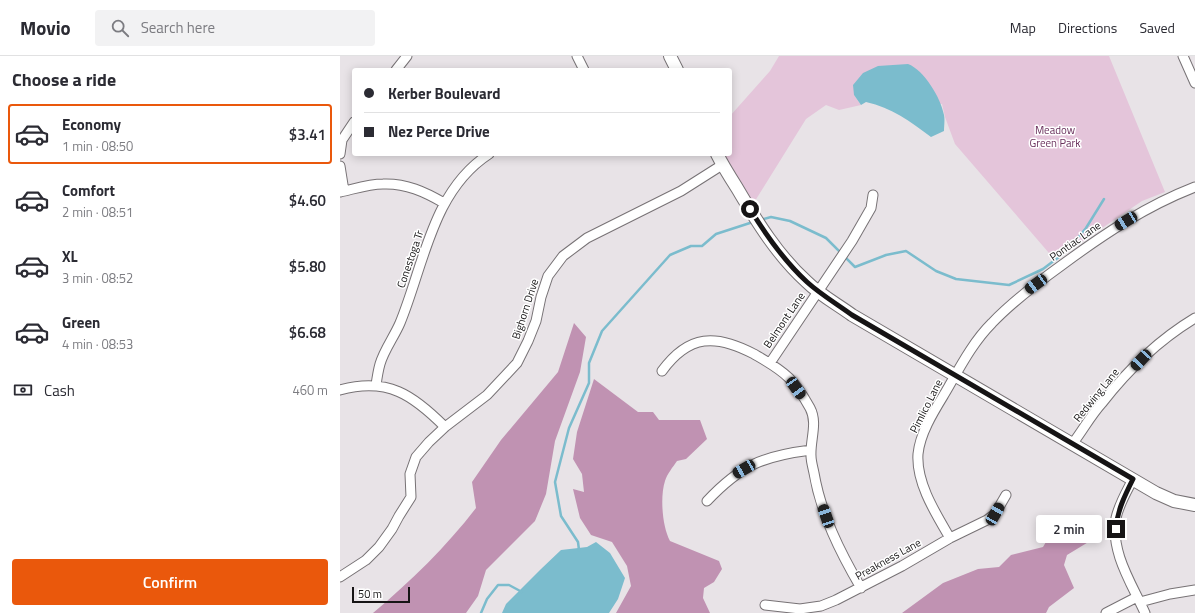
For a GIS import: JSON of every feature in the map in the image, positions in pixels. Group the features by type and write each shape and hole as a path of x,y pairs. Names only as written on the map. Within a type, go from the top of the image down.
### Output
{"street":[{"path":"398,68 407,56"},
{"path":"577,56 583,68"},
{"path":"670,56 676,68"},
{"path":"1183,56 1195,83"},
{"path":"340,154 342,140 352,125"},
{"name":"Conestoga Tr","path":"376,385 380,364 400,324 432,231 444,203 477,162 486,156"},
{"path":"720,159 758,222 782,256 807,282 818,291 852,315 1073,443 1156,493 1174,501 1195,505"},
{"name":"Bighorn Drive","path":"340,577 366,560 379,547 392,529 411,497 410,474 416,457 445,427 487,395 517,363 536,322 541,297 548,276 563,256 587,238 681,191 720,159"},
{"path":"340,166 342,192 382,184 404,185 424,192 444,203"},
{"name":"Pontiac Lane","path":"956,375 978,339 992,323 1024,293 1104,234 1150,208 1195,187"},
{"name":"Belmont Lane","path":"770,363 852,241 871,208 873,196"},
{"name":"Redwing Lane","path":"1073,443 1101,403 1141,360 1185,324 1195,318"},
{"path":"662,371 678,352 704,341 718,340 740,347 770,363 789,378 810,409 814,424 811,456 817,492 830,527 861,588"},
{"name":"Pimlico Lane","path":"950,538 928,498 919,473 918,454 924,433 956,375"},
{"path":"340,390 354,386 376,385 406,394 428,410 445,427"},
{"path":"707,501 723,483 751,465 768,458 811,450"},
{"path":"1133,479 1116,518 1115,540 1125,572 1145,613"},
{"name":"Preakness Lane","path":"765,605 800,609 821,606 861,588 950,538 987,520 995,514 1006,495"},
{"path":"1106,613 1139,599 1195,590"}],"green space":[{"name":"Meadow Green Park","path":"779,56 1109,56 1165,192 1142,201 1055,260 955,144 942,104 854,95 861,105 839,110 826,105 806,119 750,209 718,156 732,156 732,114 770,71"}],"shaded area":[{"path":"574,323 586,337 580,372 555,441 546,494 535,521 486,570 478,596 466,613 373,613 428,563 476,508 472,482 501,440 558,372"},
{"path":"594,379 638,412 653,412 659,420 700,420 707,439 686,459 677,461 666,478 663,487 662,503 665,527 670,541 719,561 722,569 714,582 704,588 703,598 710,613 616,613 631,586 627,566 612,542 591,535 580,518 573,489 584,492 582,474 573,459 577,432"},
{"path":"1083,516 1092,522 1095,538 1067,555 1064,565 1074,588 1049,607 1046,613 902,613 943,583 978,569 999,567 1011,555 1043,547 1050,535"}],"water":[{"path":"908,64 914,67 926,78 936,93 942,108 944,117 944,131 931,137 908,120 892,111 866,102 861,105 854,95 853,85 863,73 878,66"},
{"path":"596,542 610,553 625,578 618,599 609,613 502,613 506,604 561,550 587,547"}],"waterway":[{"path":"760,220 771,217 790,221 826,238 855,267 886,255 906,251 936,271 956,279 1009,285 1043,269 1068,250 1086,228 1104,199"},
{"path":"579,550 578,542 561,516 555,482 569,428 589,383 589,363 602,331 670,255 691,246 702,246 716,234 753,222"},
{"path":"481,613 487,599 498,585 509,585 522,592"}],"route":[{"path":"750,209 782,256 807,282 829,299 852,315 1133,479 1116,518 1116,529"}]}
